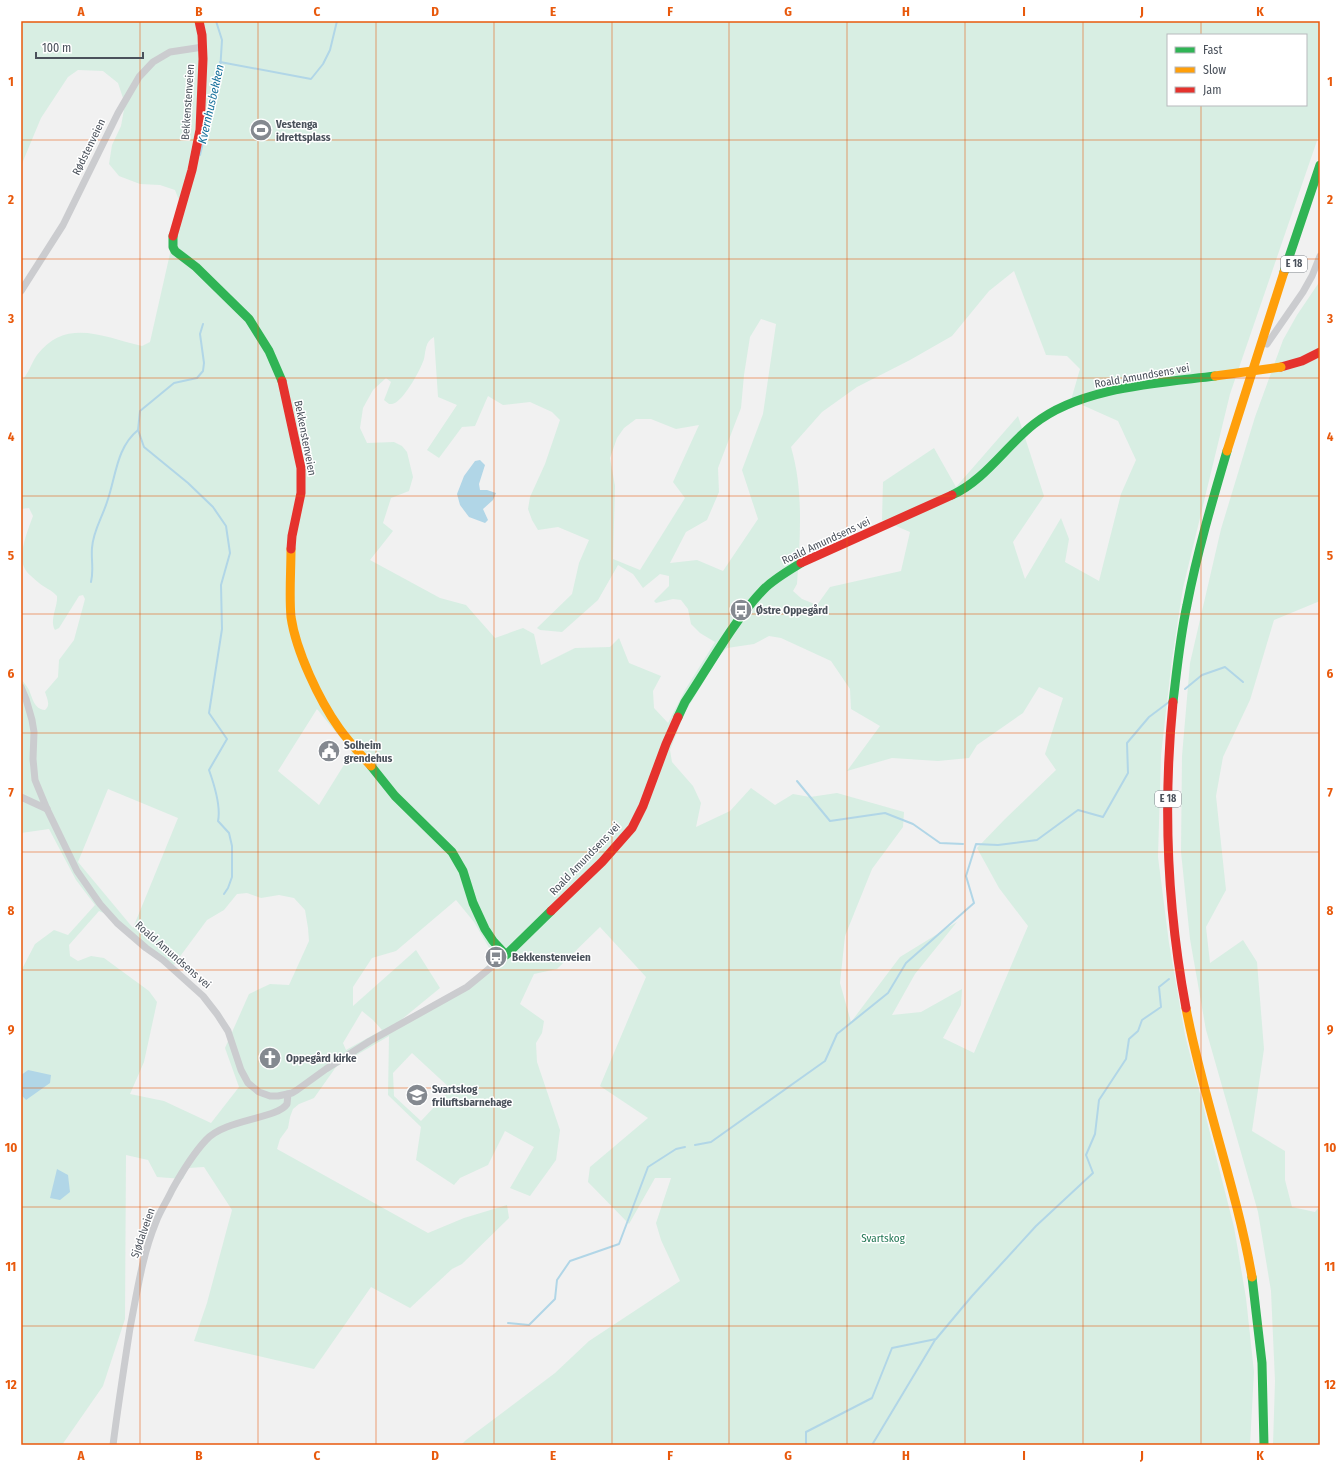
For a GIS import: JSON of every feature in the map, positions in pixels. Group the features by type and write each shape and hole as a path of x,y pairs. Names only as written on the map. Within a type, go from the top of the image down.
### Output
{"main road":[{"name":"Bekkenstenveien","path":"200,21 203,47 199,142 182,208 173,236 173,247 179,255 196,267 248,319 269,351 281,378 301,472 301,493 291,548 291,615 292,625 298,646 321,698 339,728 395,796 438,836 452,852 463,871 473,902 486,929 493,941 506,955"},
{"name":"E 18","path":"1264,1445 1263,1362 1251,1268 1242,1226 1194,1048 1177,953 1172,906 1167,823 1170,752 1173,709 1183,630 1208,516 1242,402 1320,165"},
{"name":"E 18","path":"1270,1445 1269,1361 1262,1300 1247,1222 1209,1083 1192,1006 1183,952 1179,918 1174,822 1175,767 1178,708 1184,664 1197,587 1214,517 1240,427 1320,184"},
{"name":"Roald Amundsens vei","path":"506,955 602,862 632,828 643,806 666,744 685,702 741,616 771,583 785,572 814,557 955,494 981,476 1028,428 1039,420 1063,407 1118,390 1281,367 1302,361 1320,352"}],"street":[{"name":"Rødstenveien","path":"21,291 62,225 118,113 139,77 153,62 170,52 203,47"},
{"path":"1267,344 1303,292 1312,276 1320,256"},
{"name":"Roald Amundsens vei","path":"21,686 28,705 34,732 34,772 47,809 77,871 102,906 117,923 194,987 211,1005 230,1035 241,1070 248,1083 255,1090 266,1095 278,1096 297,1090 326,1069 370,1042 467,987 506,955"},
{"path":"21,797 47,809"},
{"name":"Sjødalveien","path":"113,1445 120,1386 138,1282 156,1221 182,1172 207,1139 221,1129 283,1109 288,1101 288,1094"}],"green space":[{"name":"Svartskog","path":"21,21 1320,21 1320,132 1230,394 1183,588 1172,659 1161,755 1158,857 1169,943 1185,1035 1234,1227 1246,1298 1254,1372 1250,1445 461,1445 555,1373 589,1341 680,1281 661,1240 656,1223 671,1178 655,1178 629,1224 588,1182 590,1167 648,1118 600,1086 646,977 600,927 557,969 534,974 520,1004 544,1021 542,1033 536,1043 537,1062 560,1130 556,1160 530,1196 510,1188 534,1147 505,1131 488,1165 460,1178 454,1185 416,1160 421,1127 388,1095 389,1036 336,1067 314,1098 299,1104 293,1109 288,1128 280,1139 277,1149 428,1233 464,1218 507,1205 509,1218 462,1264 452,1269 410,1308 371,1287 314,1369 194,1341 207,1303 232,1210 204,1167 188,1168 183,1179 157,1177 148,1160 126,1155 125,1319 103,1386 62,1445 21,1445 21,1095 26,1100 28,1070 21,1075 21,971 35,944 54,930 68,935 95,905 76,880 49,829 21,833 21,679 28,689 36,706 45,710 48,704 45,692 58,677 59,660 74,640 85,599 83,595 79,596 59,628 55,630 53,626 53,618 57,596 33,578 24,567 22,561 26,535 33,516 29,508 21,509 21,381 37,355 48,343 60,336 73,333 86,333 100,335 142,346 150,342 181,205 175,190 160,185 140,184 119,176 109,164 112,145 121,126 125,104 118,83 103,71 78,70 68,77 41,118 21,166","holes":["1014,271 1046,355 1067,356 1080,369 1071,400 1118,421 1136,460 1121,494 1099,581 1065,562 1069,539 1061,518 1025,579 1013,542 1044,496 1018,416 956,487 934,448 883,482 882,520 910,532 901,571 830,587 817,605 802,599 793,591 797,584 800,515 798,481 791,447 822,412 857,387 910,360 952,336 989,291","761,319 776,324 763,414 742,470 758,519 723,571 697,560 670,563 686,532 707,520 719,492 718,468 741,408 750,337","434,337 438,397 457,405 427,450 439,458 462,427 475,426 488,396 503,405 530,402 552,412 560,420 545,464 530,497 528,509 538,530 558,527 589,540 579,563 572,594 537,628 540,630 562,632 598,600 618,565 633,574 643,588 660,574 669,576 669,586 654,601 656,603 673,599 681,600 688,609 691,624 700,633 715,642 685,690 668,723 654,708 653,691 661,676 629,663 619,638 610,647 575,648 541,665 534,634 523,628 495,638 466,605 440,598 370,560 393,531 383,523 391,498 409,491 413,477 407,452 402,446 394,442 367,443 360,428 363,408 373,390 386,378 391,382 384,400 389,404 399,400 408,390 420,369 429,341","636,419 651,419 676,429 699,425 673,482 685,498 640,570 613,559 615,486 610,458 617,438 624,428","769,636 781,638 831,661 850,689 851,709 880,726 847,771 892,758 938,761 969,758 977,745 1023,713 1039,687 1063,698 1045,754 1056,770 977,848 999,888 1028,926 974,1053 943,1038 961,1005 962,989 921,1012 892,1015 915,974 957,922 900,957 851,1022 840,983 845,936 872,869 903,827 904,812 837,793 810,797 793,794 775,805 751,788 730,811 696,827 701,803 693,786 672,762 670,750 685,712 720,655 727,648 754,644","317,709 352,752 319,805 278,771","108,789 178,818 133,928 78,862","247,893 261,898 279,895 294,898 305,910 309,941 289,985 270,984 249,994 225,1048 239,1087 211,1123 164,1101 130,1094 144,1062 157,1002 149,991 104,958 91,956 78,961 70,956 69,945 99,911 106,914 170,970 207,920 224,910 237,894","456,900 474,922 495,958 469,983 401,1020 440,988 416,950 353,1006 353,987 372,958 396,951","362,1011 382,1030 346,1050 343,1043","412,1053 451,1089 421,1121 394,1096 393,1073"]},
{"path":"1320,281 1320,601 1274,620 1250,700 1223,757 1216,796 1226,890 1206,927 1210,963 1243,940 1257,962 1264,1049 1252,1131 1285,1151 1285,1180 1292,1207 1315,1212 1320,1206 1320,1445 1273,1445 1275,1381 1271,1291 1258,1212 1206,1030 1190,939 1181,852 1182,756 1190,663 1221,529 1255,417 1283,340 1297,315"}],"water":[{"path":"480,460 485,465 479,484 480,490 487,490 496,493 493,500 483,509 488,520 485,523 469,517 460,505 457,494 464,476 475,461"},
{"path":"28,1070 51,1075 50,1083 26,1100 21,1095 21,1075"},
{"path":"57,1169 68,1175 70,1192 60,1200 50,1198"}],"waterway":[{"name":"Kvernhusbekken","path":"200,155 220,72 222,40 216,21"},
{"path":"220,62 311,79 323,64 330,50 337,21"},
{"path":"203,324 200,334 204,363 203,371 197,378 174,383 140,411 138,430 144,447 188,483 213,507 226,526 230,553 221,585 222,629 209,713 227,739 209,770 218,802 218,821 229,833 232,846 232,877 224,894"},
{"path":"91,582 92,548 94,536 107,502 121,454 125,445 138,430"},
{"path":"1185,689 1202,675 1225,667 1243,682"},
{"path":"695,1145 711,1142 825,1061 837,1034 888,993 906,963 974,903 966,876 976,844 998,845 1037,840 1078,810 1103,817 1128,773 1127,743 1149,717 1169,702"},
{"path":"797,781 830,821 885,813 913,824 940,843 963,844"},
{"path":"806,1445 806,1432 872,1398 892,1348 936,1339 972,1296 1036,1226 1093,1173 1086,1155 1095,1134 1099,1100 1126,1059 1129,1039 1138,1031 1142,1020 1161,1007 1159,987 1169,979"},
{"path":"508,1323 529,1325 555,1299 557,1280 570,1261 619,1244 648,1167 676,1149 685,1147"},
{"path":"872,1445 935,1340"}],"traffic: fast":[{"path":"1284,272 1320,165"},
{"path":"173,236 173,247 175,251 196,267 249,319 269,351 282,381"},
{"path":"952,495 975,481 1034,424 1053,412 1074,402 1097,394 1121,389 1215,376"},
{"path":"1173,702 1181,641 1195,566 1227,451"},
{"path":"678,717 685,702 722,644 753,601 772,582 801,563"},
{"path":"371,766 395,796 452,852 463,871 473,903 485,929 493,941 506,955 551,911"},
{"path":"1252,1277 1262,1363 1264,1445"}],"traffic: slow":[{"path":"1227,451 1284,272"},
{"path":"1215,376 1281,367"},
{"path":"291,549 291,617 303,660 316,690 331,717 371,766"},
{"path":"1186,1008 1201,1076 1237,1209 1252,1277"}],"traffic: jam":[{"path":"173,236 192,170 200,130 203,59 202,35 199,21"},
{"path":"1281,367 1302,361 1320,352"},
{"path":"282,381 301,468 301,493 292,536 291,549"},
{"path":"801,563 952,495"},
{"path":"1173,702 1168,779 1169,855 1175,932 1186,1008"},
{"path":"551,911 602,862 632,828 643,806 666,744 678,717"}],"place":[{"name":"Vestenga idrettsplass","path":"261,130"},
{"name":"Østre Oppegård","path":"741,610"},
{"name":"Solheim grendehus","path":"329,751"},
{"name":"Bekkenstenveien","path":"496,957"},
{"name":"Oppegård kirke","path":"270,1058"},
{"name":"Svartskog friluftsbarnehage","path":"417,1095"}]}
